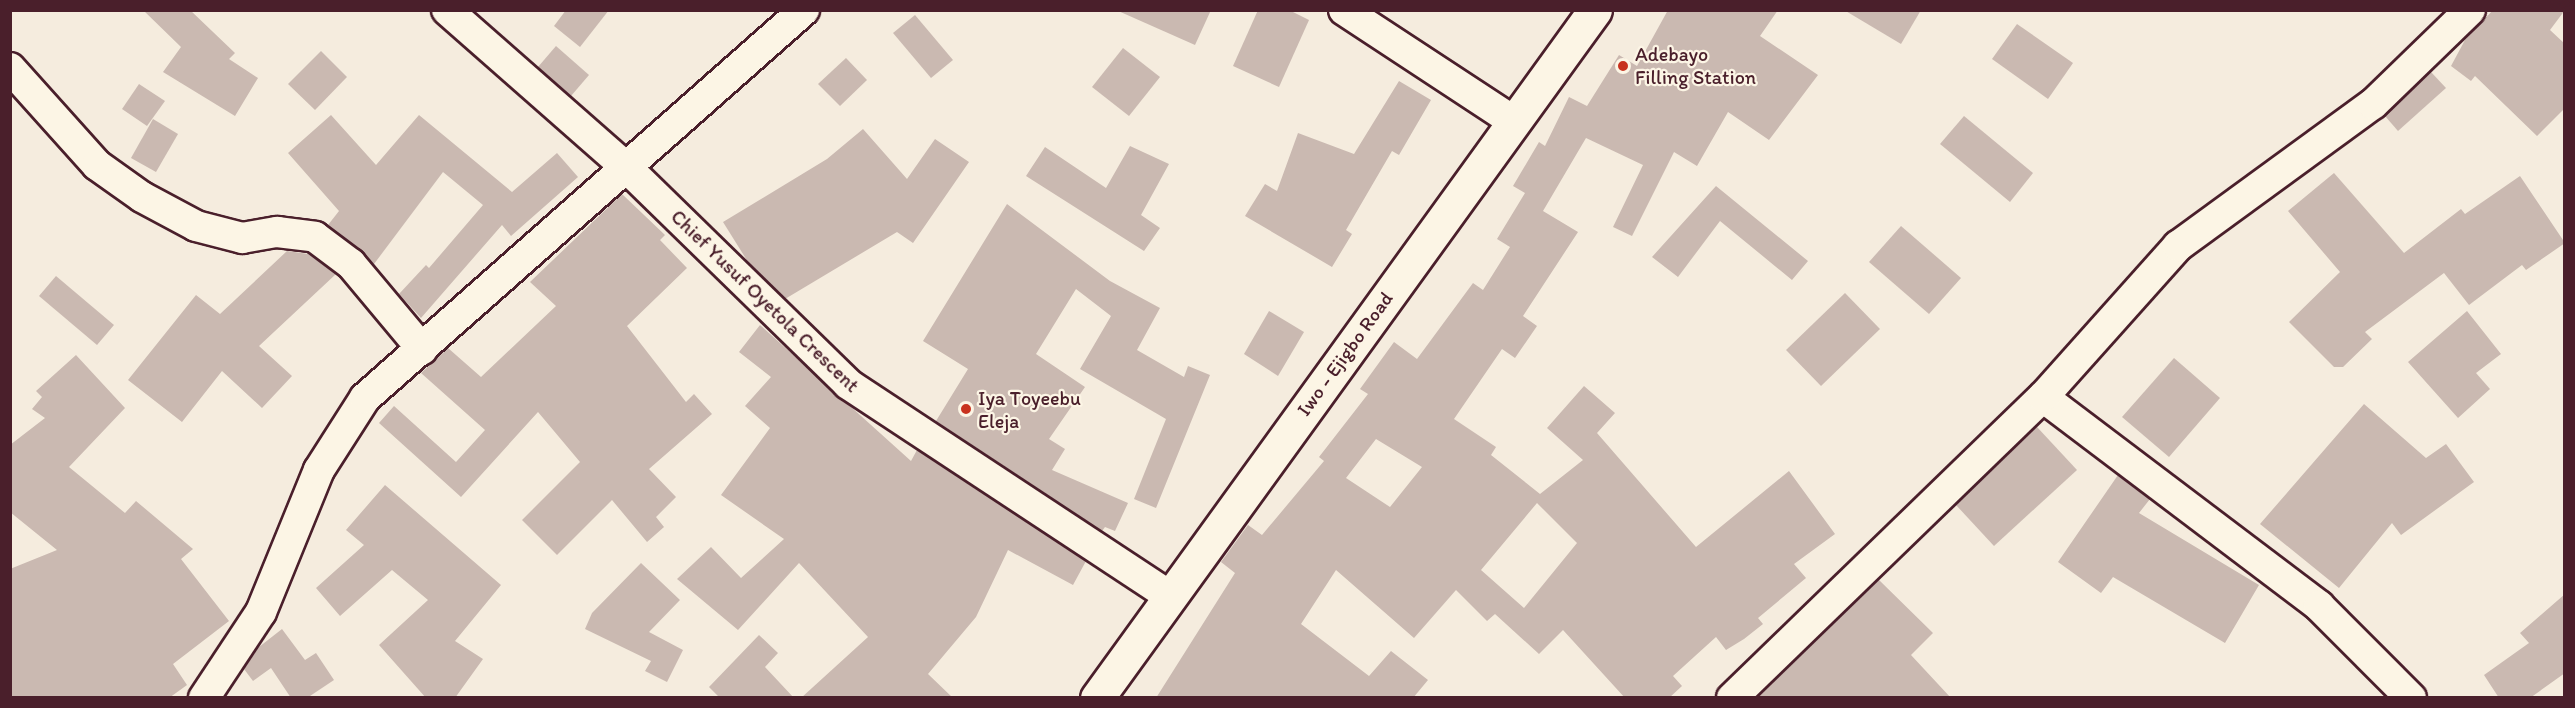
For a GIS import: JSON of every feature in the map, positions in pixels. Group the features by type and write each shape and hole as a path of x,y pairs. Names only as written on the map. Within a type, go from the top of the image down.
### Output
{"main road":[{"name":"Iwo - Ejigbo Road","path":"1097,698 1595,10"}],"street":[{"name":"Chief Yusuf Oyetola Crescent","path":"447,10 628,169 848,384 1170,596"},
{"path":"204,698 261,612 337,435 365,398 628,169 804,10"},
{"path":"1344,10 1513,122"},
{"path":"1732,698 2043,397 2178,246 2373,104 2470,10"},
{"path":"10,68 97,165 142,197 196,226 242,238 277,232 315,237 351,264 422,349"},
{"path":"2043,397 2319,606 2411,698"}],"building":[{"path":"143,10 190,10 235,53 229,59 258,78 235,116 163,72 181,47"},
{"path":"566,10 609,10 580,47 554,26"},
{"path":"1116,10 1211,10 1195,45"},
{"path":"1258,10 1289,10 1309,20 1279,87 1233,66"},
{"path":"1668,10 1778,10 1760,36 1818,75 1769,140 1728,112 1697,166 1674,152 1632,236 1613,227 1643,165 1586,138 1543,211 1578,232 1523,316 1537,326 1515,358 1502,349 1454,419 1496,447 1491,455 1540,494 1583,460 1547,428 1584,386 1615,413 1597,433 1696,547 1789,471 1835,534 1794,564 1806,578 1758,618 1763,624 1744,639 1726,650 1716,637 1673,676 1682,686 1669,698 1625,698 1563,630 1539,654 1495,614 1487,621 1456,590 1414,638 1336,570 1301,624 1369,676 1391,651 1428,680 1413,698 1156,698 1235,573 1221,562 1248,525 1262,535 1324,461 1319,457 1368,394 1360,389 1394,342 1417,359 1473,283 1483,290 1510,247 1497,239 1525,193 1513,186 1539,142 1545,146 1569,97 1587,106 1619,55 1637,66","holes":["1376,439 1422,467 1390,507 1346,478","1537,503 1577,543 1524,608 1481,570"]},
{"path":"1844,10 1921,10 1901,44"},
{"path":"2493,10 2565,10 2550,30 2565,44 2565,108 2537,136 2475,76 2471,81 2451,66 2465,40"},
{"path":"915,15 953,60 931,78 893,33"},
{"path":"2017,24 2073,63 2048,99 1992,59"},
{"path":"556,46 589,75 571,96 538,67"},
{"path":"1123,48 1160,77 1129,116 1092,87"},
{"path":"321,51 347,77 315,110 288,84"},
{"path":"846,58 867,80 840,106 818,84"},
{"path":"2431,72 2446,88 2398,131 2385,116"},
{"path":"1399,81 1431,100 1399,155 1392,151 1346,230 1352,234 1332,267 1245,216 1265,184 1277,191 1298,133 1354,154"},
{"path":"139,84 165,101 147,126 122,109"},
{"path":"331,115 376,165 419,115 512,192 557,153 578,177 511,236 502,225 421,318 399,294 426,265 429,268 483,205 443,172 374,264 328,225 339,211 288,153"},
{"path":"1964,116 2033,173 2010,202 1940,144"},
{"path":"153,119 178,134 156,172 131,158"},
{"path":"863,129 907,179 935,139 969,162 913,243 897,232 785,299 748,262 723,222 827,159"},
{"path":"1130,146 1169,164 1141,215 1160,228 1144,251 1026,176 1045,147 1106,188"},
{"path":"2334,173 2404,253 2461,209 2465,214 2520,176 2565,243 2526,270 2522,265 2469,305 2444,273 2365,332 2372,339 2343,367 2334,367 2289,322 2340,272 2288,211"},
{"path":"1716,186 1808,261 1792,280 1720,221 1678,277 1652,257"},
{"path":"622,194 665,235 660,240 687,268 627,326 686,402 694,394 712,414 649,469 676,497 656,517 664,527 647,542 612,500 557,555 522,520 580,462 538,412 461,497 379,423 394,406 456,462 485,430 421,373 448,348 481,377 556,306 530,282"},
{"path":"1007,204 1110,281 1160,308 1137,350 1184,377 1188,366 1210,375 1156,508 1134,499 1166,419 1080,369 1111,316 1076,289 1036,354 1085,387 1049,439 1065,449 1052,470 1128,503 1115,531 1105,527 1102,531 936,421 968,369 923,341"},
{"path":"1901,226 1961,278 1929,314 1869,262"},
{"path":"287,251 308,254 336,274 259,346 292,376 262,408 222,371 182,422 128,380 196,295 220,314"},
{"path":"56,276 114,325 97,345 39,296"},
{"path":"1845,293 1880,329 1821,386 1786,350"},
{"path":"1269,311 1304,332 1278,376 1244,354"},
{"path":"2467,311 2501,354 2476,373 2490,389 2458,418 2408,362"},
{"path":"760,325 911,461 917,450 1086,561 1073,585 1008,550 976,617 928,674 953,698 801,698 868,637 799,563 738,630 677,579 711,547 741,578 784,539 721,495 770,428 745,406 771,377 739,352"},
{"path":"76,355 125,408 69,467 125,513 136,501 193,549 181,559 229,621 173,664 187,685 169,698 10,698 10,569 57,550 10,512 10,445 45,418 32,409 42,397 36,391"},
{"path":"2174,358 2220,398 2169,457 2122,417"},
{"path":"2364,404 2426,458 2446,444 2474,482 2401,535 2392,523 2339,588 2260,524"},
{"path":"2037,427 2077,470 1994,546 1956,505"},
{"path":"2118,475 2150,499 2139,513 2259,585 2225,643 2113,577 2101,593 2058,562"},
{"path":"385,485 501,585 455,641 483,659 455,698 426,698 379,645 428,600 392,570 340,616 316,588 364,545 346,530"},
{"path":"641,563 680,600 649,632 683,650 667,682 645,671 651,661 585,629 592,613"},
{"path":"1879,580 1933,633 1911,655 1951,698 1757,698"},
{"path":"2565,594 2565,673 2530,698 2499,698 2484,675 2529,643 2520,633"},
{"path":"282,629 305,660 316,653 334,680 307,698 291,698 271,668 253,681 244,669 259,647"},
{"path":"759,635 778,653 765,667 794,698 720,698 709,687"}],"place":[{"name":"Adebayo Filling Station","path":"1623,66"},
{"name":"Iya Toyeebu Eleja","path":"966,409"}]}
